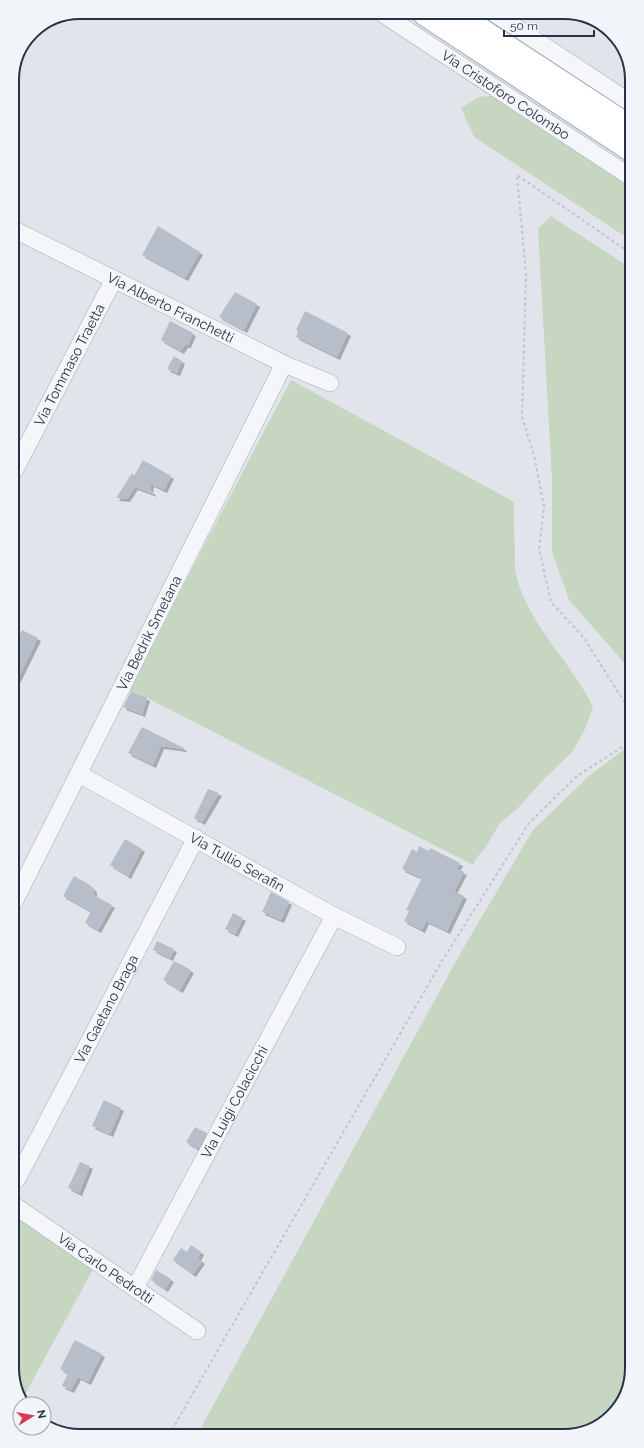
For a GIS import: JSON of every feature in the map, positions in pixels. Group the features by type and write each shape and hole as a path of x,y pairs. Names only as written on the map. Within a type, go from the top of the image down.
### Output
{"main road":[{"name":"Via Cristoforo Colombo","path":"432,19 625,146"},
{"path":"465,19 625,124"}],"street":[{"name":"Via Cristoforo Colombo","path":"391,19 625,173"},
{"path":"503,19 625,99"},
{"name":"Via Alberto Franchetti","path":"19,232 284,364 330,383"},
{"name":"Via Tommaso Traetta","path":"19,461 114,279"},
{"name":"Via Bedrik Smetana","path":"19,892 284,364"},
{"name":"Via Tullio Serafin","path":"79,774 334,916 396,947"},
{"name":"Via Gaetano Braga","path":"19,1175 196,838"},
{"name":"Via Luigi Colacicchi","path":"135,1288 334,916"},
{"name":"Via Carlo Pedrotti","path":"19,1209 197,1331"}],"path":[{"path":"625,249 517,175 526,274 522,417 534,455 544,506 539,549 551,602 584,638 625,703"},
{"path":"172,1429 442,961 529,823 577,776 625,745"}],"green space":[{"path":"496,95 625,180 625,236 474,137 461,108 479,97"},
{"path":"551,216 625,264 625,665 569,600 552,551 552,480 538,229"},
{"path":"291,380 514,502 515,569 522,593 530,611 574,674 593,707 585,729 573,751 544,779 518,808 500,823 473,865 147,698 128,691"},
{"path":"625,749 625,1368 622,1388 615,1402 595,1421 584,1426 564,1429 200,1429 461,952 533,830 589,776"},
{"path":"19,1209 97,1262 25,1395 22,1388 19,1368"}],"building":[{"path":"158,226 200,252 185,278 142,255"},
{"path":"235,292 257,304 244,330 219,317"},
{"path":"305,311 348,333 337,357 296,337 298,332 296,330"},
{"path":"170,321 193,333 188,345 185,345 181,351 161,340"},
{"path":"174,356 182,361 177,373 167,369"},
{"path":"143,460 171,476 164,490 151,484 150,490 154,494 135,487 127,499 116,498 132,473 134,476"},
{"path":"22,630 38,638 19,677 19,636"},
{"path":"131,692 147,698 142,714 123,707"},
{"path":"142,727 184,749 161,746 153,765 128,753"},
{"path":"208,789 219,793 202,822 194,818"},
{"path":"125,839 142,849 128,876 110,865"},
{"path":"419,846 429,851 430,848 460,863 457,869 464,872 454,891 464,896 447,931 426,921 422,930 404,921 409,911 406,910 422,878 402,869 412,849 417,852"},
{"path":"74,876 90,885 94,890 94,895 112,905 98,930 85,923 91,911 63,896"},
{"path":"271,892 289,902 281,920 262,912"},
{"path":"233,913 243,918 235,934 225,929"},
{"path":"157,941 174,949 170,958 153,950"},
{"path":"174,961 191,970 180,990 163,980"},
{"path":"104,1100 121,1108 110,1134 92,1126"},
{"path":"195,1127 207,1133 198,1149 186,1142"},
{"path":"80,1162 90,1166 79,1193 68,1188"},
{"path":"191,1245 201,1252 198,1258 202,1261 193,1274 173,1260 181,1248 187,1252"},
{"path":"156,1270 171,1279 165,1289 151,1280"},
{"path":"75,1340 102,1354 88,1382 78,1377 71,1390 62,1386 68,1373 60,1369"}]}
